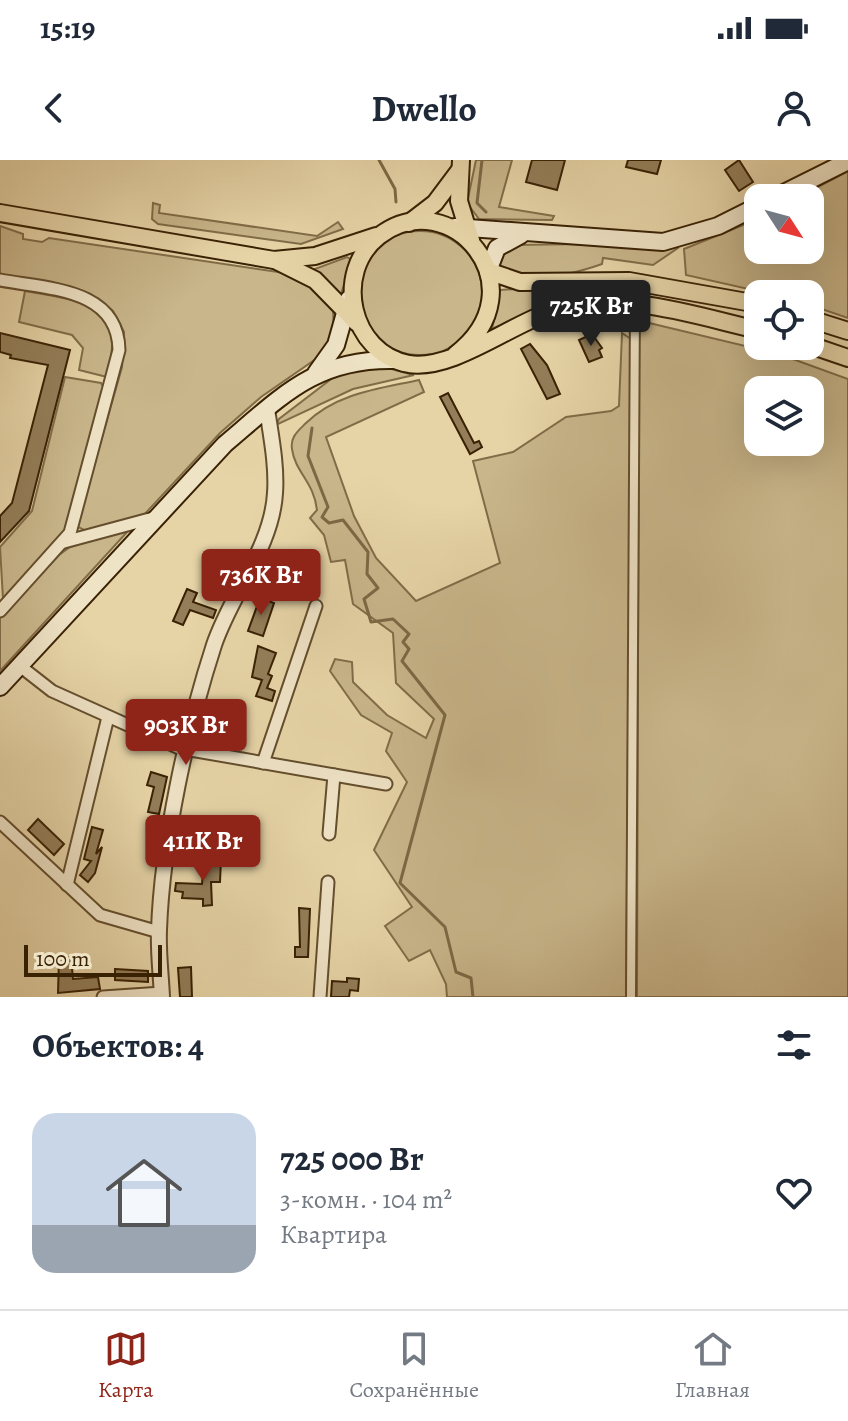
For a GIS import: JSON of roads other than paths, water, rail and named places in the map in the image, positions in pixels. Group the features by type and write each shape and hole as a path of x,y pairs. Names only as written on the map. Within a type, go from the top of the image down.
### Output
{"main road":[{"path":"802,184 848,161"},
{"path":"405,225 435,203 460,165"},
{"path":"455,355 481,331 487,318 491,287 488,271 466,227 459,201 460,165"},
{"path":"0,213 274,260 315,256 419,222 527,234 663,242 718,226 744,213"},
{"path":"446,227 474,245"},
{"path":"0,687 225,444 316,373 336,345 364,252 381,234"},
{"path":"488,271 497,248 504,241 527,234"},
{"path":"274,260 315,280 378,349 395,360"},
{"path":"488,271 520,282 589,279 642,282 744,301"},
{"path":"352,291 359,326"},
{"path":"316,373 364,359 424,365 455,355 556,310 588,303 635,302 744,327"},
{"path":"824,323 848,331"},
{"path":"824,350 848,358"}],"street":[{"path":"0,280 88,299 100,305 116,326 119,350 74,522 64,542 0,611"},
{"path":"631,997 635,302"},
{"path":"103,997 162,995 159,932 185,750 214,645 271,519 275,473 267,409"},
{"path":"64,542 157,517"},
{"path":"263,763 316,606"},
{"path":"20,666 52,691 185,750 386,784"},
{"path":"67,885 108,717"},
{"path":"329,834 334,775"},
{"path":"0,822 100,915 159,932"},
{"path":"320,997 328,882"}],"waterway":[{"path":"379,160 395,189 396,202"},
{"path":"482,160 477,203 486,212"},
{"path":"312,428 308,456 328,507 322,517 329,523 343,520 368,552 367,574 378,588 364,599 371,622 393,619 409,634 403,642 409,649 402,661 445,715 400,883 445,927 456,972 471,978 473,997"}]}
